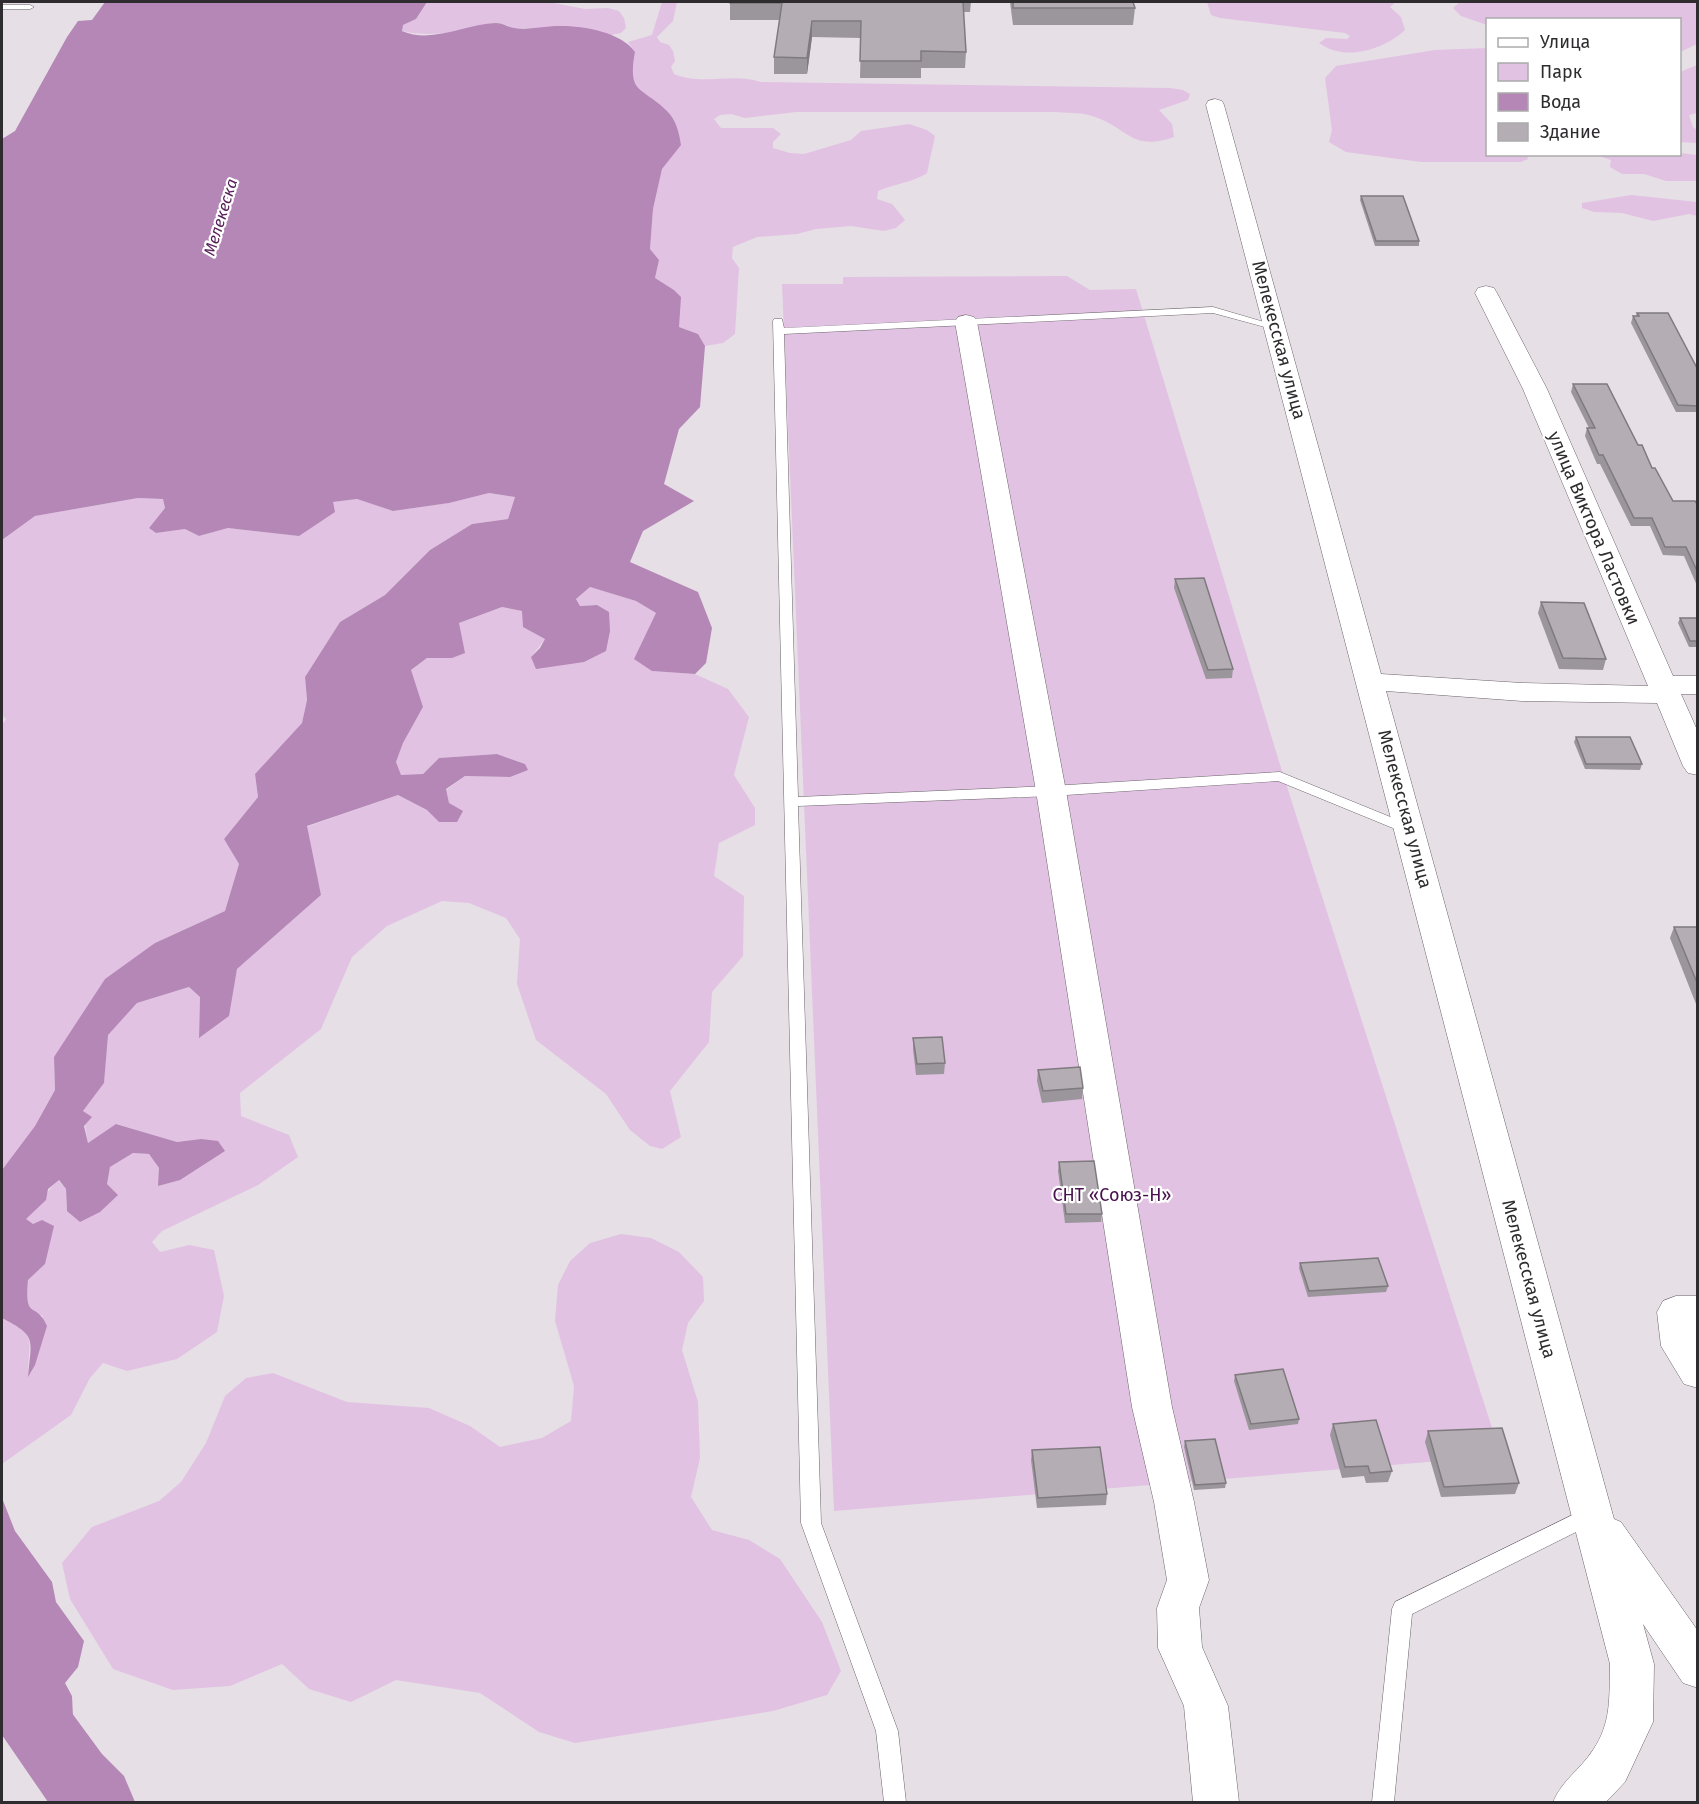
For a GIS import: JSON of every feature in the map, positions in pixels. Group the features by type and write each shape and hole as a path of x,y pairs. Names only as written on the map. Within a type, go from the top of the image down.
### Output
{"street":[{"name":"Мелекесская улица","path":"1215,105 1632,1664 1631,1722 1609,1766 1576,1803"},
{"name":"улица Виктора Ластовки","path":"1486,293 1535,389 1663,690 1698,766"},
{"path":"966,322 1050,791 1152,1407 1174,1502 1188,1580 1178,1608 1180,1648 1206,1707 1216,1803"},
{"path":"1371,682 1522,692 1663,690 1698,685"},
{"path":"1698,1312 1676,1312 1680,1346 1698,1372"},
{"path":"1591,1515 1698,1668"}],"lane":[{"path":"2,7 30,7"},
{"path":"895,1803 887,1731 810,1523 778,326 966,322 1213,310 1276,327"},
{"path":"792,802 1050,791 1280,776 1411,831"},
{"path":"1383,1803 1402,1609 1591,1515"}],"green space":[{"path":"427,2 548,2 585,9 608,8 619,11 624,18 626,28 621,33 611,35 579,28 512,28 507,25 438,34 411,33 401,30 403,25 416,19"},
{"path":"662,2 677,2 673,21 657,37 660,42 669,45 673,51 675,61 671,67 674,74 696,79 739,78 761,82 1170,88 1183,90 1190,94 1188,100 1159,110 1172,124 1174,137 1148,142 1131,137 1105,121 1073,113 796,112 745,118 731,114 720,115 714,119 721,128 773,128 781,134 773,142 773,148 790,153 804,154 851,140 861,131 909,124 927,130 935,136 927,173 878,191 877,199 892,204 905,220 896,228 884,231 851,226 816,229 797,234 757,237 733,247 732,258 739,268 735,334 723,343 705,346 698,334 679,327 674,290 655,278 659,260 650,249 653,209 662,169 681,144 667,111 638,90 631,73 635,52 628,42 652,35"},
{"path":"1207,2 1396,2 1390,7 1401,17 1405,30 1375,48 1352,53 1340,52 1319,43 1326,38 1347,39 1350,36 1345,33 1220,18 1211,15"},
{"path":"1460,2 1697,2 1697,44 1681,52 1681,18 1486,18 1486,25 1461,16 1453,8"},
{"path":"1486,48 1486,156 1527,156 1528,159 1521,162 1421,162 1346,152 1329,142 1332,130 1325,78 1336,66 1435,50"},
{"path":"1697,65 1697,113 1689,115 1693,127 1697,130 1697,143 1681,142 1681,72"},
{"path":"1681,153 1697,155 1697,181 1666,181 1644,174 1622,174 1610,167 1611,160 1599,156 1681,156"},
{"path":"1631,195 1697,202 1697,216 1689,214 1653,221 1622,213 1594,212 1582,208 1582,203"},
{"name":"СНТ «Союз-Н»","path":"1067,276 1090,290 1136,289 1281,768 1501,1456 834,1511 782,284 843,284 843,277"},
{"path":"489,493 515,497 508,519 472,524 430,550 385,595 340,622 305,677 307,700 302,723 255,774 258,797 224,839 239,864 225,911 155,943 54,1057 55,1090 35,1126 2,1170 2,725 6,719 2,715 2,540 35,516 138,498 163,499 165,508 149,528 156,533 185,529 199,536 228,528 299,536 333,502 357,499 393,511 448,503"},
{"path":"590,587 636,601 656,613 652,671 695,674 728,689 749,717 734,775 755,808 755,825 719,843 714,876 744,896 743,956 712,992 709,1042 670,1091 681,1137 662,1149 650,1146 630,1130 606,1094 536,1040 517,984 520,939 506,918 469,903 442,901 387,926 352,957 321,1029 240,1093 241,1116 289,1135 298,1157 258,1185 162,1231 152,1242 160,1252 189,1245 214,1250 224,1296 217,1332 177,1359 127,1371 103,1363 90,1378 71,1415 2,1464 2,1318 22,1330 29,1340 28,1376 43,1316 32,1309 27,1302 28,1280 45,1264 33,1224 25,1219 35,1210 58,1180 66,1189 67,1211 106,1185 110,1167 133,1153 149,1154 159,1168 159,1186 201,1139 177,1142 117,1124 88,1143 83,1111 104,1083 107,1035 137,1003 189,987 200,997 199,1037 228,1016 237,969 321,895 306,827 398,795 427,810 439,822 449,803 446,790 465,776 510,777 525,764 497,754 439,758 423,774 401,776 396,762 403,743 423,707 410,671 427,658 452,658 459,623 502,607 522,611 545,639 531,657 597,605 580,606 576,599"},
{"path":"621,1234 651,1238 679,1252 703,1277 704,1301 688,1323 682,1350 698,1402 700,1458 691,1497 712,1530 749,1540 780,1559 822,1622 841,1671 827,1695 773,1711 575,1743 539,1732 480,1693 396,1680 351,1702 309,1689 282,1664 230,1686 173,1690 113,1669 70,1599 62,1563 92,1527 159,1501 181,1482 206,1443 225,1396 246,1378 273,1373 347,1402 429,1408 470,1426 500,1447 542,1438 571,1421 574,1386 555,1321 558,1285 570,1261 590,1243"}],"water":[{"path":"105,2 427,2 416,19 403,25 402,31 413,34 437,34 496,23 519,29 565,26 587,28 610,34 629,45 635,52 633,76 635,83 673,118 681,145 662,169 653,209 650,249 659,260 655,278 681,297 679,327 698,334 705,346 700,407 679,429 664,484 694,501 643,531 630,562 698,592 712,628 706,663 695,674 652,671 634,659 656,613 636,601 590,587 576,599 580,606 597,605 609,612 610,631 606,651 584,662 536,669 531,657 545,639 523,627 522,611 502,607 459,623 465,653 452,658 427,658 411,670 423,707 403,743 396,762 401,775 423,774 439,758 497,754 525,764 528,770 510,777 465,776 446,789 449,803 463,811 457,822 439,822 427,810 398,795 307,826 321,895 237,969 229,1016 199,1038 200,997 189,987 137,1003 108,1035 104,1083 83,1111 92,1117 84,1126 88,1143 116,1124 177,1142 201,1139 218,1141 225,1151 180,1180 158,1186 159,1168 149,1154 133,1153 110,1167 107,1184 118,1195 100,1212 80,1222 67,1211 66,1189 59,1180 48,1189 46,1200 26,1219 33,1224 42,1220 54,1226 45,1264 28,1280 29,1306 43,1318 47,1326 35,1365 28,1377 30,1340 22,1330 2,1318 2,1170 35,1126 55,1090 54,1057 105,979 155,943 225,911 239,864 224,839 258,797 255,774 302,723 307,700 305,677 340,622 385,595 430,550 472,524 508,519 515,497 489,493 449,503 393,511 357,499 333,502 335,512 299,536 228,528 199,536 185,529 156,533 149,528 165,508 163,499 138,498 35,516 2,540 2,139 15,131 78,21 92,20"},
{"path":"2,1498 15,1531 52,1582 56,1602 84,1641 78,1667 65,1683 72,1696 76,1780 2,1722"}],"building":[{"path":"730,2 963,2 966,52 921,51 921,61 860,61 861,21 812,21 807,58 774,57 782,3"},
{"path":"1013,2 1133,2 1135,8 1013,8"},
{"path":"1361,196 1403,196 1419,241 1376,241"},
{"path":"1637,313 1668,313 1698,370 1698,406 1678,405 1633,316 1639,316"},
{"path":"1573,384 1607,384 1638,445 1642,445 1652,468 1655,468 1673,501 1695,501 1698,505 1698,573 1686,547 1665,547 1652,518 1634,518 1603,455 1599,455 1587,428 1595,428"},
{"path":"1204,578 1233,669 1208,670 1175,579"},
{"path":"1541,602 1584,603 1606,659 1563,658"},
{"path":"1680,618 1698,618 1698,641 1690,641"},
{"path":"1576,737 1630,737 1642,764 1586,764"},
{"path":"1674,927 1698,927 1698,985"},
{"path":"942,1037 945,1063 917,1064 913,1038"},
{"path":"1080,1067 1083,1088 1043,1091 1038,1070"},
{"path":"1094,1161 1102,1214 1066,1214 1059,1162"},
{"path":"1378,1258 1388,1286 1309,1291 1300,1263"},
{"path":"1283,1369 1299,1419 1251,1424 1235,1375"},
{"path":"1376,1420 1392,1471 1370,1473 1368,1466 1345,1467 1333,1424"},
{"path":"1502,1428 1519,1483 1444,1487 1428,1431"},
{"path":"1215,1439 1226,1483 1195,1485 1185,1441"},
{"path":"1100,1447 1107,1494 1038,1498 1032,1450"}],"waterway":[{"name":"Мелекеска","path":"2,1676 76,1780 98,1802"}]}
